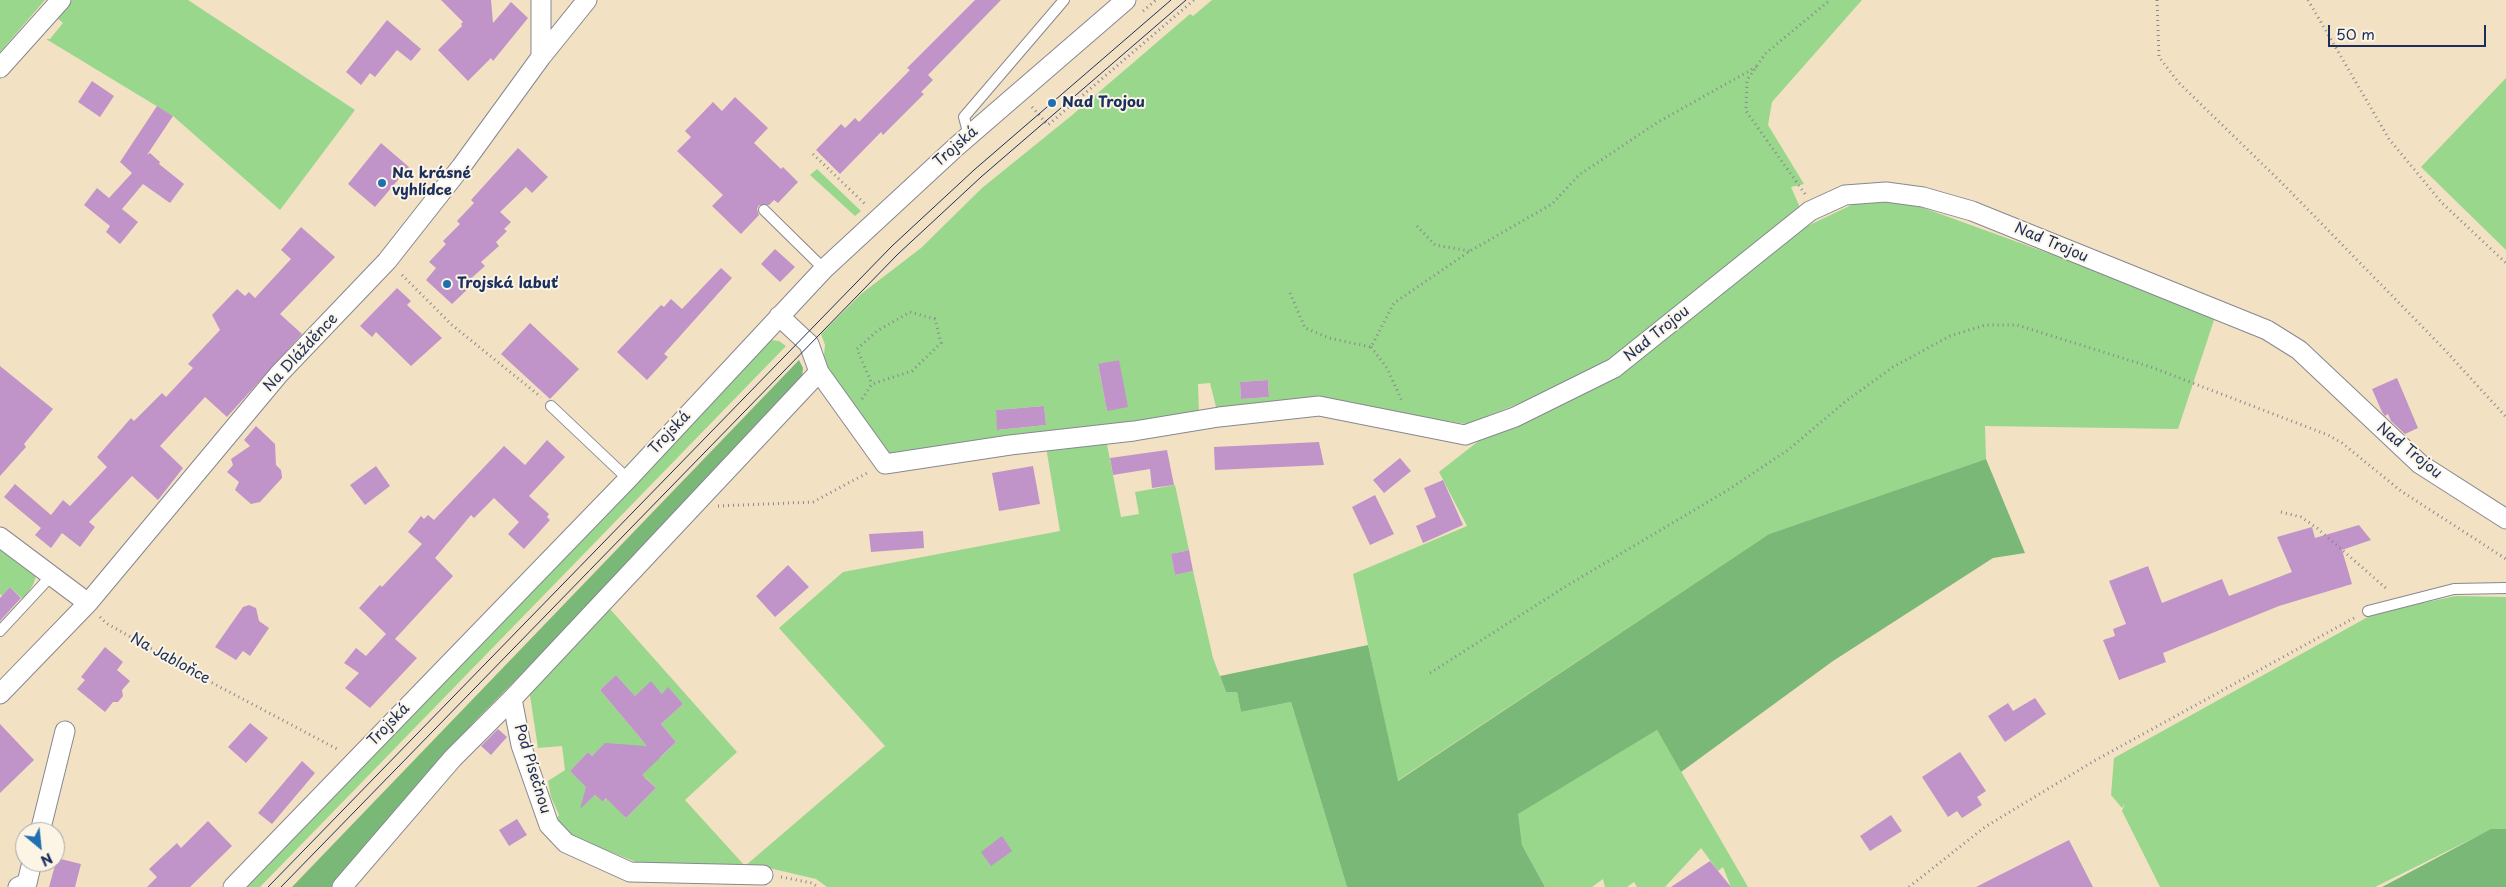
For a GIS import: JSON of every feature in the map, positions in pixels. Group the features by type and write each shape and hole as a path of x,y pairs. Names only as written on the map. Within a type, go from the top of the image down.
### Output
{"street":[{"path":"0,68 61,0"},
{"path":"541,0 541,57"},
{"name":"Na Dlážděnce","path":"0,694 88,603 280,374 387,261 461,167 541,57 587,0"},
{"name":"Trojská","path":"233,887 628,478 824,269 969,136 1126,0"},
{"name":"Nad Trojou","path":"885,464 1010,445 1134,431 1219,417 1319,406 1465,435 1515,417 1614,368 1810,211 1845,195 1886,192 1923,197 1972,211 2266,330 2299,350 2420,464 2506,519"},
{"path":"779,316 808,344 819,372 885,464"},
{"path":"342,887 453,758 512,699 819,372"},
{"path":"0,537 88,603"},
{"name":"Pod Písečnou","path":"512,699 521,745 549,825 566,843 630,872 763,875"},
{"path":"42,822 65,731"},
{"path":"18,887 27,883 30,872"}],"lane":[{"path":"969,136 964,117 1064,0"},
{"path":"764,210 824,269"},
{"path":"551,406 628,478"},
{"path":"0,631 52,576"},
{"path":"2368,611 2403,600 2454,589 2506,588"}],"path":[{"path":"1032,106 1048,125 1194,0"},
{"path":"1810,211 1804,192 1746,111 1747,80 1766,54 1830,0"},
{"path":"2157,0 2159,57 2179,83 2290,191 2444,349 2506,417"},
{"path":"2308,0 2389,139 2442,203 2506,263"},
{"path":"1372,348 1394,304 1470,251 1552,204 1580,175 1658,122 1758,66"},
{"path":"813,154 870,209"},
{"path":"1417,226 1435,245 1470,251"},
{"path":"397,269 452,325 551,406"},
{"path":"1290,293 1306,328 1329,338 1372,348 1387,368 1400,399"},
{"path":"851,417 872,384 912,371 941,343 935,319 910,312 877,331 857,349 872,384"},
{"path":"1430,673 1568,585 1736,485 1788,450 1846,401 1893,367 1950,336 1985,325 2017,325 2142,364 2328,435 2342,443 2401,491 2506,558"},
{"path":"699,499 721,507 813,502 885,464"},
{"path":"2282,512 2301,517 2388,591 2403,600"},
{"name":"Na Jabloňce","path":"88,603 106,624 345,753 353,762"},
{"path":"1909,887 1984,827 2094,761 2368,611"},
{"path":"763,875 790,878 812,883 818,887"}],"green space":[{"path":"0,0 45,0 0,52"},
{"path":"72,0 188,0 355,110 280,210 173,116 46,39 50,39 63,23 56,17"},
{"path":"1212,0 1862,0 1772,102 1768,125 1804,184 1791,187 1801,210 1611,363 1554,390 1466,424 1309,400 1217,411 1210,383 1198,384 1199,413 891,458 823,366 825,345 821,334 861,294 921,248 982,188 1071,116 1190,14 1193,16","holes":["1119,360 1107,411 1098,365","1268,380 1269,397 1241,399 1240,382","1044,406 1046,425 998,430 996,410"]},
{"path":"2506,78 2506,250 2421,167"},
{"path":"817,169 861,211 855,216 810,175"},
{"path":"1860,201 1910,203 2216,314 2178,429 1985,426 1986,459 1769,534 1397,781 1353,574 1467,526 1439,472 1490,432 1621,373 1801,229"},
{"path":"771,340 779,341 786,346 260,887 242,887 653,466"},
{"path":"799,360 803,368 802,377 636,558 474,722 333,887 292,887"},
{"path":"1106,439 1121,517 1139,514 1135,492 1175,485 1189,550 1171,554 1175,575 1193,571 1213,658 1226,692 1237,692 1241,712 1291,702 1347,887 827,887 816,879 769,868 636,862 571,836 552,825 559,815 551,797 548,781 565,770 562,746 538,748 529,689 610,609 737,752 685,800 745,866 885,746 779,628 843,572 1060,531 1046,447","holes":["616,675 635,696 651,682 662,694 668,688 683,704 661,724 676,742 661,757 642,740 600,690","605,744 627,777 603,802 595,795 585,802 590,790 570,771 588,752 592,756","645,777 656,788 626,818 616,807"]},
{"path":"1986,459 2025,553 1993,558 1833,661 1681,772 1657,730 1518,814 1522,845 1545,887 1347,887 1291,702 1241,712 1237,692 1226,692 1220,676 1368,645 1398,781 1769,534"},
{"path":"0,541 37,573 33,585 23,599 10,587 2,596 0,594"},
{"path":"2456,596 2506,597 2506,829 2490,830 2375,887 2160,887 2122,811 2125,803 2122,808 2111,795 2114,758 2375,613"},
{"path":"1657,730 1748,887 1731,887 1723,867 1718,871 1701,848 1665,887 1637,887 1634,882 1627,887 1605,887 1603,879 1592,887 1545,887 1522,845 1517,814"},
{"path":"2491,829 2506,829 2506,887 2382,887"}],"building":[{"path":"441,0 491,0 493,23 511,2 528,18 493,61 491,58 468,81 438,50 462,26 463,22"},
{"path":"975,0 1001,0 928,75 933,80 921,92 924,94 883,135 881,132 840,174 816,150 841,124 845,128 855,118 859,122 910,70 907,68"},
{"path":"387,20 421,49 411,61 397,50 375,77 370,73 361,85 346,72"},
{"path":"92,81 114,96 100,117 78,102"},
{"path":"735,97 768,128 754,143 781,169 783,167 798,182 778,203 774,200 769,205 759,205 757,209 759,215 741,234 712,206 723,195 677,151 691,137 685,131 713,102 722,111"},
{"path":"157,106 173,116 147,155 150,153 160,162 159,164 184,184 170,203 143,184 122,209 138,222 120,244 106,232 110,226 84,205 97,188 109,198 132,173 120,162"},
{"path":"381,143 409,167 375,207 348,184"},
{"path":"518,148 548,177 532,193 526,187 500,212 511,222 504,229 507,231 496,242 499,246 481,262 485,266 467,282 471,286 452,304 426,280 436,268 429,262 446,244 443,241 460,224 457,221 474,203 471,200"},
{"path":"301,227 335,257 280,314 302,334 227,417 205,397 160,446 183,468 158,500 132,476 89,522 95,527 80,547 62,533 51,548 35,535 41,528 4,497 15,484 51,515 63,500 70,506 107,467 97,457 131,418 134,421 162,393 166,397 193,368 188,364 220,330 212,315 237,289 245,296 249,292 255,298 291,259 281,250"},
{"path":"775,249 795,267 780,282 761,264"},
{"path":"721,268 732,278 664,354 668,357 647,380 617,352 661,305 664,307 671,299 682,309"},
{"path":"397,288 411,301 407,305 442,338 411,366 376,332 372,337 360,326"},
{"path":"530,323 579,369 550,399 501,354"},
{"path":"1119,360 1128,407 1107,411 1098,364"},
{"path":"0,366 53,409 24,444 26,447 0,476"},
{"path":"2397,378 2418,428 2405,434 2391,421 2388,414 2385,416 2382,412 2372,389"},
{"path":"1268,380 1269,397 1241,399 1240,382"},
{"path":"1044,406 1046,425 997,430 996,410"},
{"path":"256,426 275,444 276,465 281,470 282,478 260,502 251,504 235,490 239,482 227,472 233,465 231,459 250,446 244,440"},
{"path":"547,440 565,457 529,496 549,514 547,517 550,520 524,549 508,534 519,522 494,498 474,518 471,515 435,558 453,576 395,639 417,658 370,708 345,688 359,673 344,663 356,648 366,656 386,634 359,608 380,585 382,587 422,544 408,532 421,516 424,519 428,515 434,520 504,446 525,465"},
{"path":"1319,442 1324,465 1215,470 1214,447"},
{"path":"1167,450 1174,485 1152,488 1150,469 1113,475 1110,458"},
{"path":"1400,458 1411,471 1384,493 1373,480"},
{"path":"376,466 390,486 365,505 350,485"},
{"path":"1033,466 1040,504 999,511 992,473"},
{"path":"1443,480 1463,525 1423,543 1416,526 1436,517 1424,488"},
{"path":"1375,495 1394,534 1370,545 1352,507"},
{"path":"2359,525 2371,540 2342,550 2352,584 2279,606 2163,653 2166,662 2119,680 2103,640 2115,636 2113,629 2126,624 2109,581 2148,566 2162,603 2222,579 2229,596 2292,572 2277,537 2312,527 2315,538"},
{"path":"923,531 924,548 871,552 869,534"},
{"path":"1189,550 1193,571 1175,575 1171,554"},
{"path":"788,565 809,587 775,617 756,596"},
{"path":"10,587 21,598 0,621 0,598"},
{"path":"249,605 256,608 259,621 269,628 250,656 243,651 236,660 215,647 243,607"},
{"path":"105,647 123,662 117,670 130,681 122,690 123,696 118,702 113,702 105,712 77,689 85,680 81,677"},
{"path":"616,675 635,696 651,681 662,694 668,687 683,704 661,724 676,742 642,775 656,788 626,818 606,798 603,802 595,795 580,809 586,787 570,771 588,752 592,756 605,743 647,746 600,690"},
{"path":"2035,698 2046,714 2005,742 1988,716 2008,703 2013,711"},
{"path":"250,723 268,738 246,763 228,747"},
{"path":"0,724 34,760 0,793"},
{"path":"498,729 507,737 491,755 481,746"},
{"path":"1960,752 1986,791 1977,797 1982,805 1962,818 1957,811 1948,817 1922,777"},
{"path":"302,761 315,773 272,824 258,813"},
{"path":"1891,815 1902,831 1870,851 1860,836"},
{"path":"517,819 527,835 509,846 499,830"},
{"path":"208,821 232,846 190,887 147,887 157,877 149,869 177,843 181,848"},
{"path":"1002,836 1012,851 991,866 981,852"},
{"path":"2069,840 2093,887 1976,887"},
{"path":"65,860 81,864 75,887 49,887 53,872 65,872"},
{"path":"1710,861 1731,887 1671,887"}],"tram line":[{"path":"268,887 892,246 974,170 1171,0"},
{"path":"281,887 898,254 981,177 1186,0"}],"place":[{"name":"Nad Trojou","path":"1052,103"},
{"name":"Na krásné vyhlídce","path":"382,183"},
{"name":"Trojská labuť","path":"447,284"}]}
